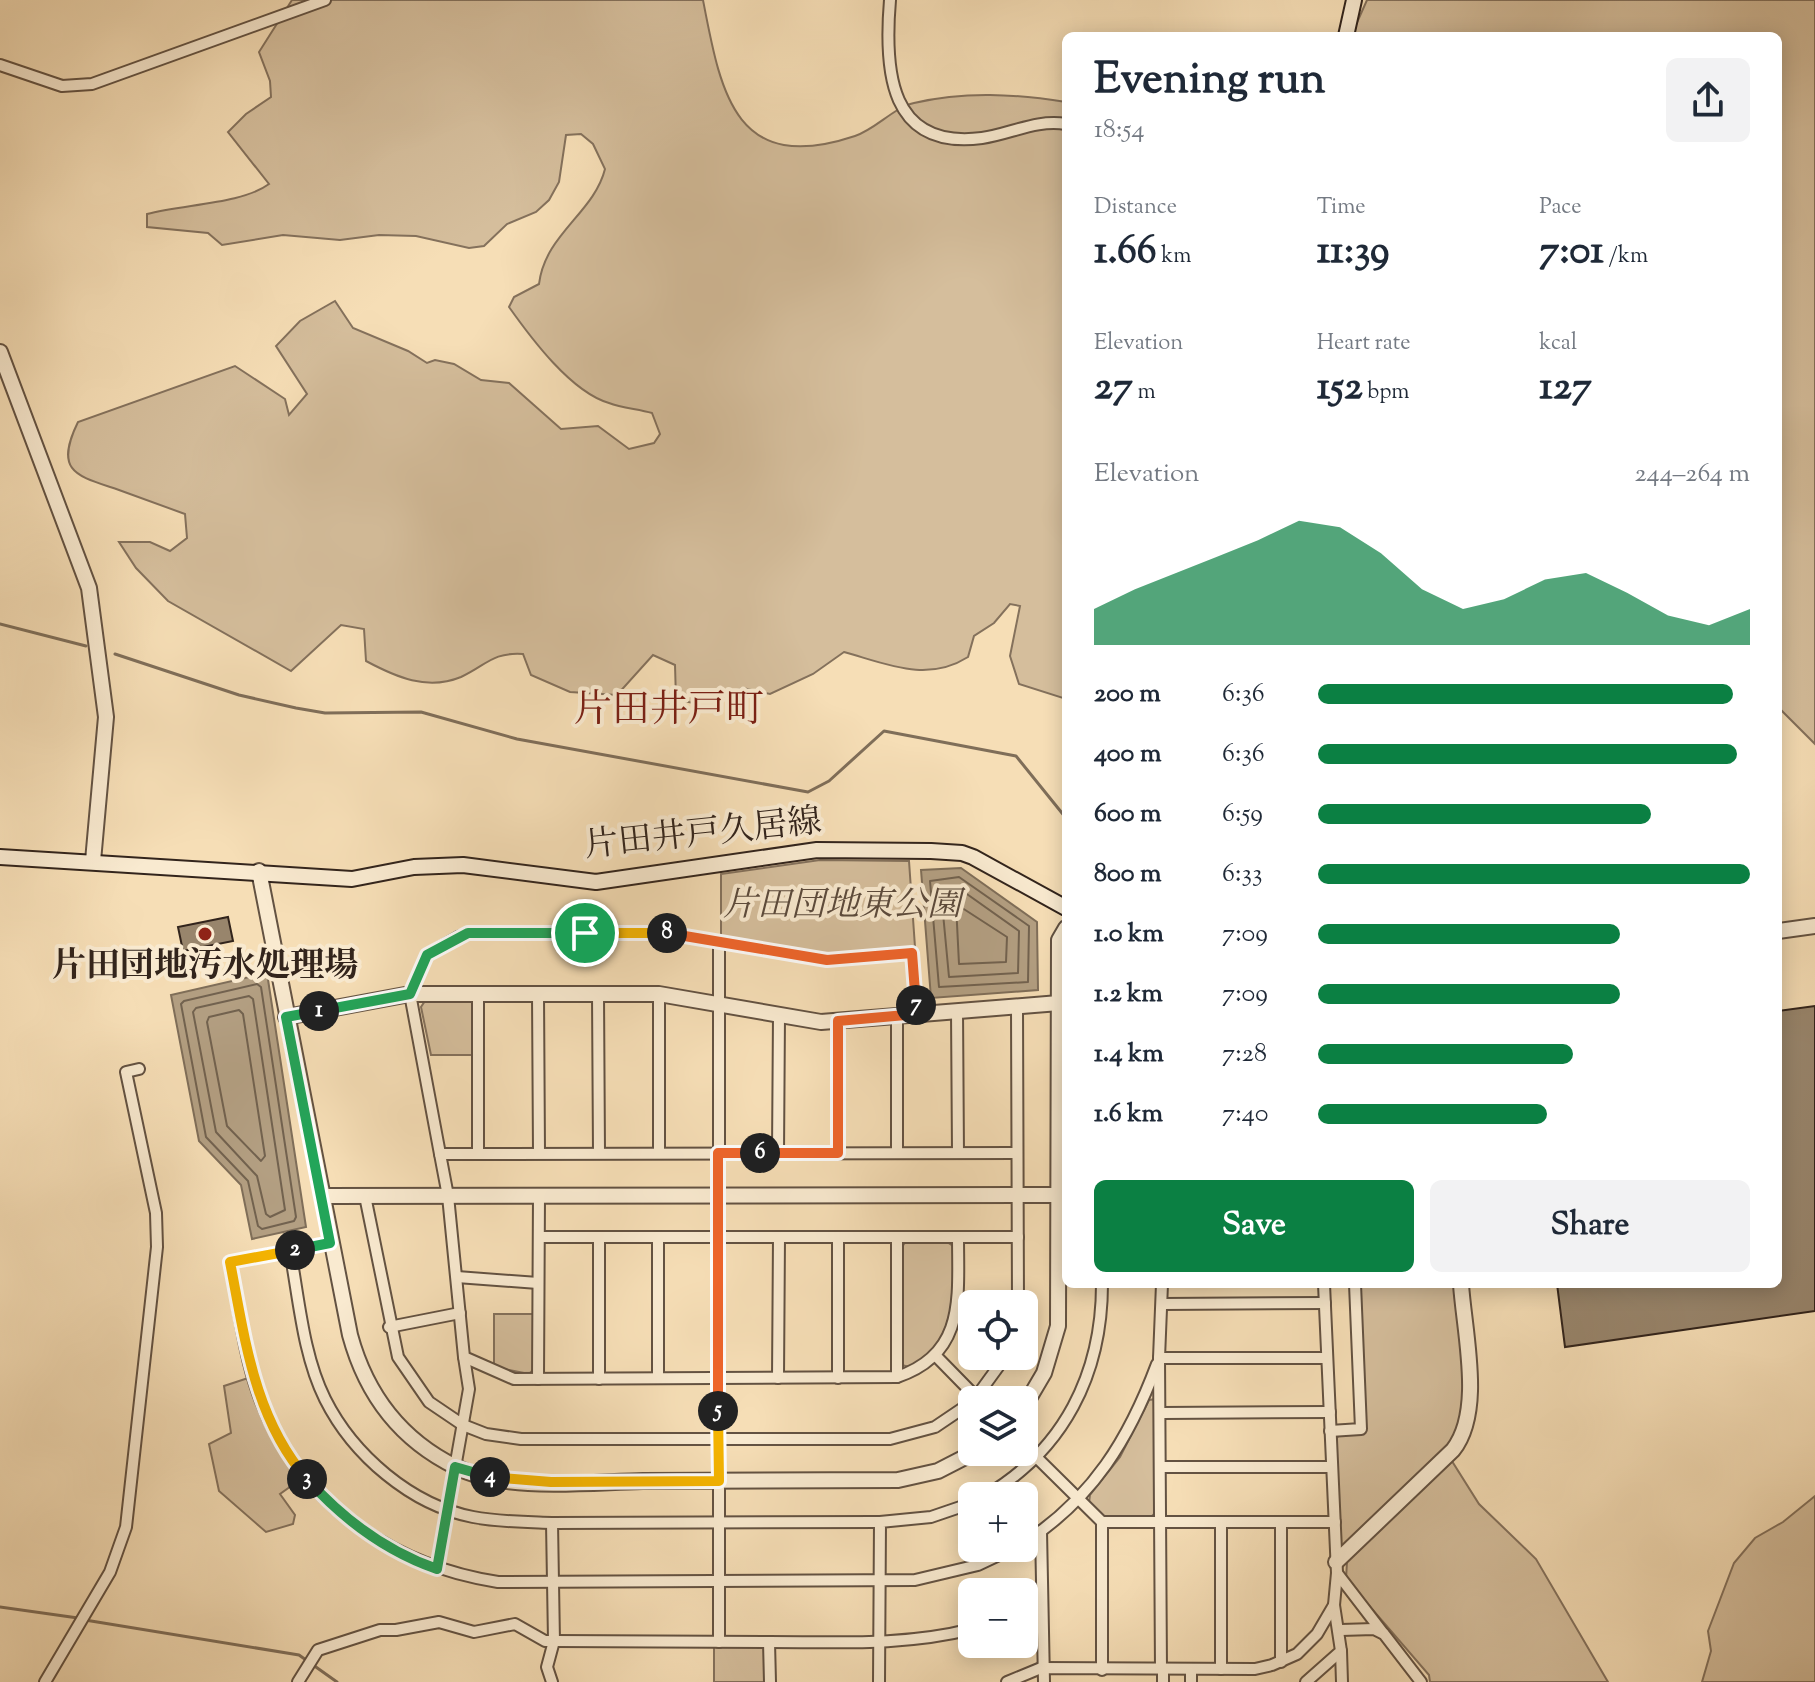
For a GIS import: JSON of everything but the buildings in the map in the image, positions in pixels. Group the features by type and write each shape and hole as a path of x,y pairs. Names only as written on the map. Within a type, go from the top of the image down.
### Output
{"street":[{"path":"0,65 62,86 92,84 325,0"},
{"path":"890,0 889,64 899,102 914,125 927,133 964,139 1030,125 1062,124"},
{"path":"1347,32 1354,0"},
{"path":"0,352 89,588 106,717 93,861"},
{"name":"片田井戸久居線","path":"0,857 352,879 414,867 463,865 596,882 817,850 931,851 973,857 1062,906"},
{"path":"259,871 330,1243 357,1363 389,1417 411,1438 455,1467 492,1478 521,1481 898,1480 938,1471 958,1461"},
{"path":"1782,930 1815,926"},
{"path":"437,1569 469,1389 448,1196 410,994 427,955 468,933 663,932 827,960 912,953 917,1014"},
{"path":"286,1017 410,994 659,994 779,1015 838,1021 1062,1003 1059,940 1062,935"},
{"path":"719,942 719,1642"},
{"path":"478,994 478,1153"},
{"path":"538,994 539,1153"},
{"path":"598,994 599,1153"},
{"path":"659,994 659,1153"},
{"path":"1017,1006 1018,1290"},
{"path":"957,1011 958,1153"},
{"path":"778,1153 779,1015"},
{"path":"897,1016 897,1153"},
{"path":"838,1021 838,1153"},
{"path":"45,1682 110,1572 126,1527 157,1247 156,1213 126,1072 139,1069"},
{"path":"440,1154 1017,1153"},
{"path":"323,1196 1062,1195"},
{"path":"365,1196 389,1327 398,1357 418,1390 463,1425 486,1434 521,1439 890,1439 935,1427 958,1412"},
{"path":"538,1379 539,1196"},
{"path":"1036,1386 1048,1365 1058,1326 1062,1221"},
{"path":"539,1237 1018,1237"},
{"path":"599,1237 599,1379"},
{"path":"658,1237 658,1378"},
{"path":"778,1378 779,1237"},
{"path":"838,1237 838,1378"},
{"path":"897,1237 897,1377"},
{"path":"464,1357 503,1377 538,1379 897,1377 920,1367 935,1355 949,1337 956,1316 958,1237"},
{"path":"330,1243 230,1262 254,1381 271,1425 296,1466 338,1512 377,1541 437,1569 498,1582 880,1582 949,1573 978,1562"},
{"path":"290,1251 312,1362 325,1399 343,1428 392,1479 448,1510 497,1521 552,1523 880,1522 931,1517 958,1508"},
{"path":"457,1277 538,1283"},
{"path":"1038,1456 1068,1418 1088,1377 1102,1317 1102,1288"},
{"path":"1162,1288 1159,1358 1163,1682"},
{"path":"1324,1288 1337,1567 1334,1605 1341,1630 1342,1682"},
{"path":"1330,1431 1361,1429 1355,1288"},
{"path":"1337,1567 1462,1438 1469,1417 1470,1396 1461,1288"},
{"path":"1162,1304 1325,1303"},
{"path":"389,1327 460,1313"},
{"path":"935,1355 963,1386"},
{"path":"1159,1358 1327,1358"},
{"path":"1038,1533 1080,1500 1117,1452 1135,1421 1159,1358"},
{"path":"1162,1413 1330,1412"},
{"path":"1038,1458 1102,1522 1335,1522"},
{"path":"1004,1482 1025,1466"},
{"path":"1162,1467 1332,1467"},
{"path":"879,1682 880,1522"},
{"path":"1102,1522 1102,1670"},
{"path":"552,1523 554,1641 547,1667 552,1682"},
{"path":"1221,1523 1221,1669"},
{"path":"1281,1523 1281,1662"},
{"path":"1041,1531 1041,1668 1044,1682"},
{"path":"1337,1567 1421,1682"},
{"path":"1038,1604 1042,1602"},
{"path":"1007,1682 1041,1668 1247,1669 1281,1662 1309,1644 1334,1605"},
{"path":"298,1682 318,1650 380,1630 439,1622 474,1632 515,1624 545,1641 879,1642 958,1632"},
{"path":"1341,1630 1374,1629 1384,1634"},
{"path":"769,1642 770,1682"},
{"path":"1306,1682 1341,1651"},
{"path":"1191,1669 1191,1682"},
{"path":"1247,1669 1247,1682"}],"green space":[{"path":"292,0 703,0 717,67 727,95 741,118 759,135 783,145 815,145 855,136 906,106 933,99 990,95 1062,101 1062,698 1019,684 1010,656 1020,606 1010,604 994,623 974,636 968,657 953,665 937,669 907,669 844,652 813,674 770,694 743,688 694,703 676,700 675,665 653,655 617,695 570,692 531,675 523,654 497,657 448,681 412,680 366,661 364,629 341,625 291,671 168,601 136,568 119,542 150,542 170,551 187,538 185,514 92,481 74,470 68,452 78,422 235,366 285,399 289,415 307,394 276,346 300,321 335,301 353,328 408,351 427,363 435,360 454,364 481,380 509,383 561,429 598,426 629,449 654,443 660,434 652,413 614,405 580,388 540,348 509,307 514,297 539,284 550,251 599,185 605,169 593,144 581,134 566,135 559,182 549,200 536,212 507,224 484,246 469,248 416,236 379,235 340,240 283,235 222,245 208,233 147,227 147,214 228,200 258,191 269,184 228,132 246,114 271,97 270,81 259,52"},
{"path":"1367,0 1815,0 1815,744 1782,711 1782,32 1353,32"},
{"name":"片田団地東公園","path":"820,860 909,861 915,947 827,955 721,937 721,874"},
{"path":"471,999 475,1004 475,1055 431,1055 421,1007 425,1001"},
{"path":"906,1241 947,1242 953,1246 952,1298 944,1330 925,1357 909,1367 902,1365 902,1247"},
{"path":"1358,1288 1455,1288 1464,1391 1455,1432 1445,1450 1479,1504 1536,1559 1608,1682 1430,1682 1429,1675 1346,1579 1348,1545 1340,1552 1335,1440 1340,1434 1365,1433"},
{"path":"494,1314 534,1314 533,1370 529,1374 494,1367"},
{"path":"248,1378 266,1425 301,1479 280,1494 295,1515 293,1524 266,1532 219,1491 209,1444 231,1433 224,1386"},
{"path":"1156,1399 1157,1511 1151,1517 1104,1517 1089,1503 1090,1495 1120,1457 1149,1400"},
{"path":"1815,1496 1815,1682 1702,1682 1711,1651 1708,1631 1734,1563 1755,1538 1783,1522"},
{"path":"714,1645 764,1646 765,1682 714,1682"}],"water":[{"path":"961,868 1037,922 1038,990 931,998 921,870"},
{"path":"267,973 306,1227 252,1239 241,1185 199,1141 171,995"}],"waterway":[{"path":"0,624 86,646"},
{"path":"115,654 239,695 296,708 325,713 421,712 517,739 808,792 829,781 884,731 1016,756 1062,813"},
{"path":"0,1607 78,1618"},
{"path":"85,1620 299,1655 337,1682"}],"place":[{"name":"片田団地汚水処理場","path":"205,934"}],"district":[{"name":"片田井戸町","path":"669,712"}],"route":[{"path":"663,932 827,960 912,953 917,1014 838,1021 838,1153 718,1153 719,1481 521,1481 492,1478 455,1467 437,1569 377,1541 321,1495 283,1446 271,1425 254,1381 230,1262 330,1243 286,1017 410,994 422,960 468,933 585,933 663,932"}]}
